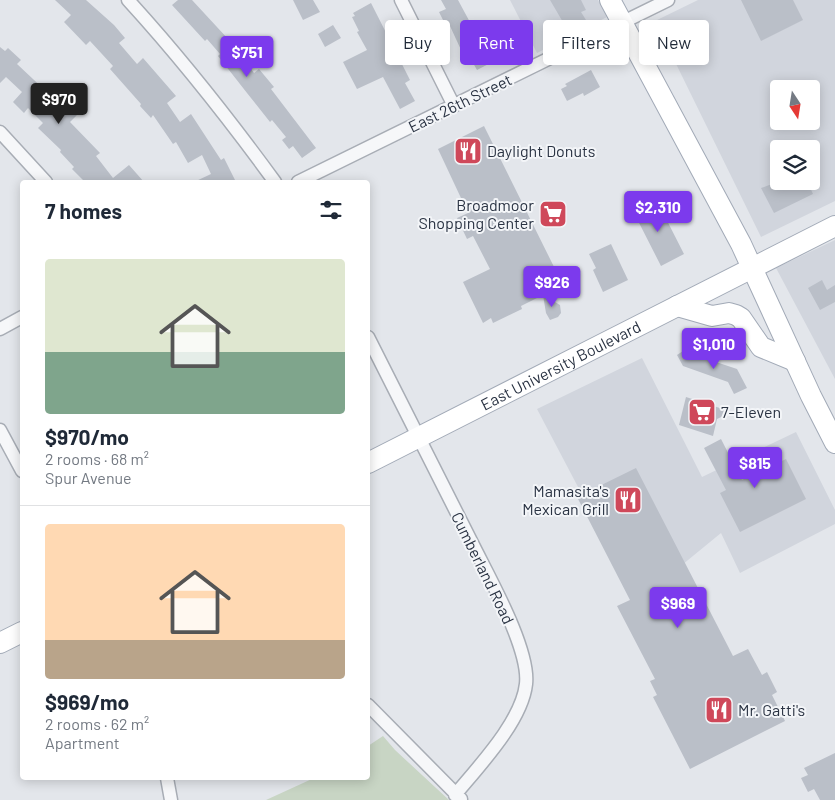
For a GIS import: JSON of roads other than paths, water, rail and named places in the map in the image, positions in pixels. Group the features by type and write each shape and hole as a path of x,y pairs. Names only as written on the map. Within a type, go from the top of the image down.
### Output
{"main road":[{"path":"610,0 620,20"},
{"path":"629,37 752,267 835,443"},
{"name":"East University Boulevard","path":"370,462 610,342 752,267 835,226"},
{"path":"678,306 712,316 736,314 762,347 795,360"},
{"path":"0,643 20,633"}],"street":[{"path":"128,0 191,71 274,180"},
{"path":"400,0 454,106"},
{"name":"East 26th Street","path":"629,20 668,0"},
{"name":"East 26th Street","path":"302,180 543,63"},
{"path":"0,132 44,180"},
{"path":"0,328 20,319"},
{"name":"Cumberland Road","path":"370,341 420,437 510,622 519,645 526,673 524,693 515,715 459,797"},
{"path":"0,430 20,467"},
{"path":"370,708 459,797"},
{"path":"167,780 171,800"}],"place":[{"name":"Daylight Donuts","path":"468,151"},
{"name":"Broadmoor Shopping Center","path":"553,214"},
{"name":"7-Eleven","path":"702,412"},
{"name":"Mamasita's Mexican Grill","path":"628,500"},
{"name":"Mr. Gatti's","path":"719,710"}]}
